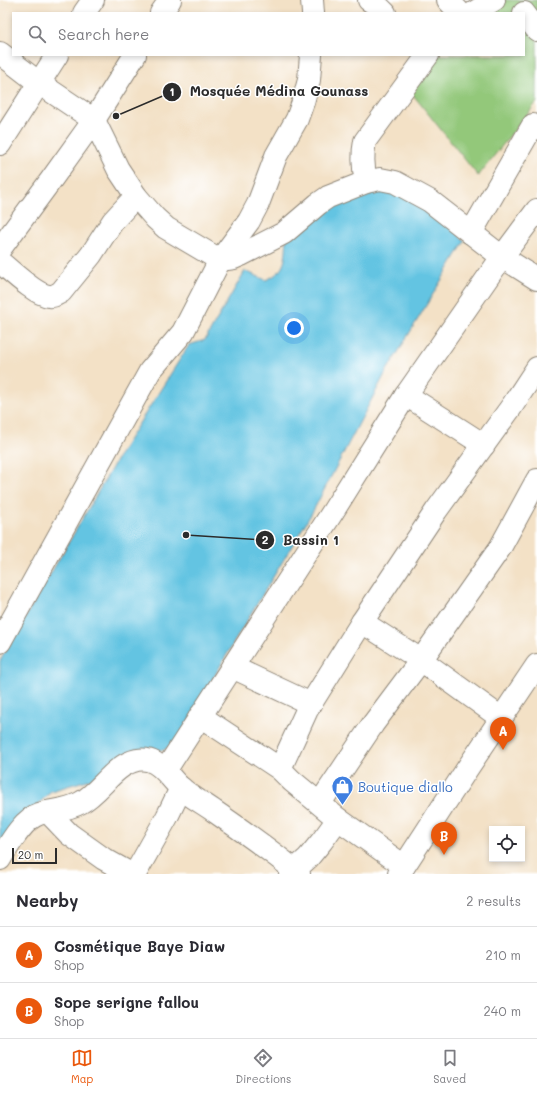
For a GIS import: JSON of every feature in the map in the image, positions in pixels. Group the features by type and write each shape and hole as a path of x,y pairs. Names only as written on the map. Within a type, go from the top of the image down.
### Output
{"street":[{"path":"85,12 92,0"},
{"path":"162,12 170,0"},
{"path":"312,0 312,12"},
{"path":"370,0 378,5 384,12"},
{"path":"448,0 459,12"},
{"path":"475,12 494,0"},
{"path":"514,0 523,12"},
{"path":"525,14 537,30"},
{"path":"0,53 40,83 94,120 118,168 136,196 154,218 166,228 220,260 234,258 284,233 318,204 328,198 366,182 380,179 394,182 430,201 502,257 537,279"},
{"path":"0,144 56,56"},
{"path":"0,249 52,180 94,120 134,56"},
{"path":"1,638 150,371 183,332 220,260 252,215 258,204 276,156 297,119 304,102 309,80 311,56"},
{"path":"366,182 363,166 365,141 426,56"},
{"path":"471,233 536,122"},
{"path":"0,262 37,292 48,296 54,296 61,292 91,255 113,221 136,196"},
{"path":"165,771 406,395 502,257 537,210"},
{"path":"280,769 311,704 362,622 436,511 484,445 533,382"},
{"path":"406,395 484,445"},
{"path":"320,802 373,724 421,660 500,548 537,480"},
{"path":"362,622 421,660 501,718"},
{"path":"200,716 280,769 292,781 320,802 338,819 408,869 467,769 537,665"},
{"path":"232,667 311,704"},
{"path":"0,858 19,829 27,821 37,814 74,807 86,800 116,771 132,761 140,759 155,763 181,788 234,824 294,873 338,819"},
{"path":"135,874 167,817 181,788"},
{"path":"48,812 69,834 104,859 131,874"}],"green space":[{"path":"478,0 537,0 537,102 478,176 402,81 425,56 525,56 525,12 467,12"}],"water":[{"path":"380,184 429,205 465,241 386,372 313,511 237,637 177,741 164,750 128,752 91,779 51,791 0,844 0,661 124,447 189,345 205,340 245,271 266,280 273,276 282,268 284,263 287,237 321,209"}],"place":[{"name":"Mosquée Médina Gounass","path":"116,116"},
{"name":"Bassin 1","path":"186,535"},
{"name":"Cosmétique Baye Diaw","path":"503,750"},
{"name":"Boutique diallo","path":"343,806"},
{"name":"Sope serigne fallou","path":"444,855"}]}
